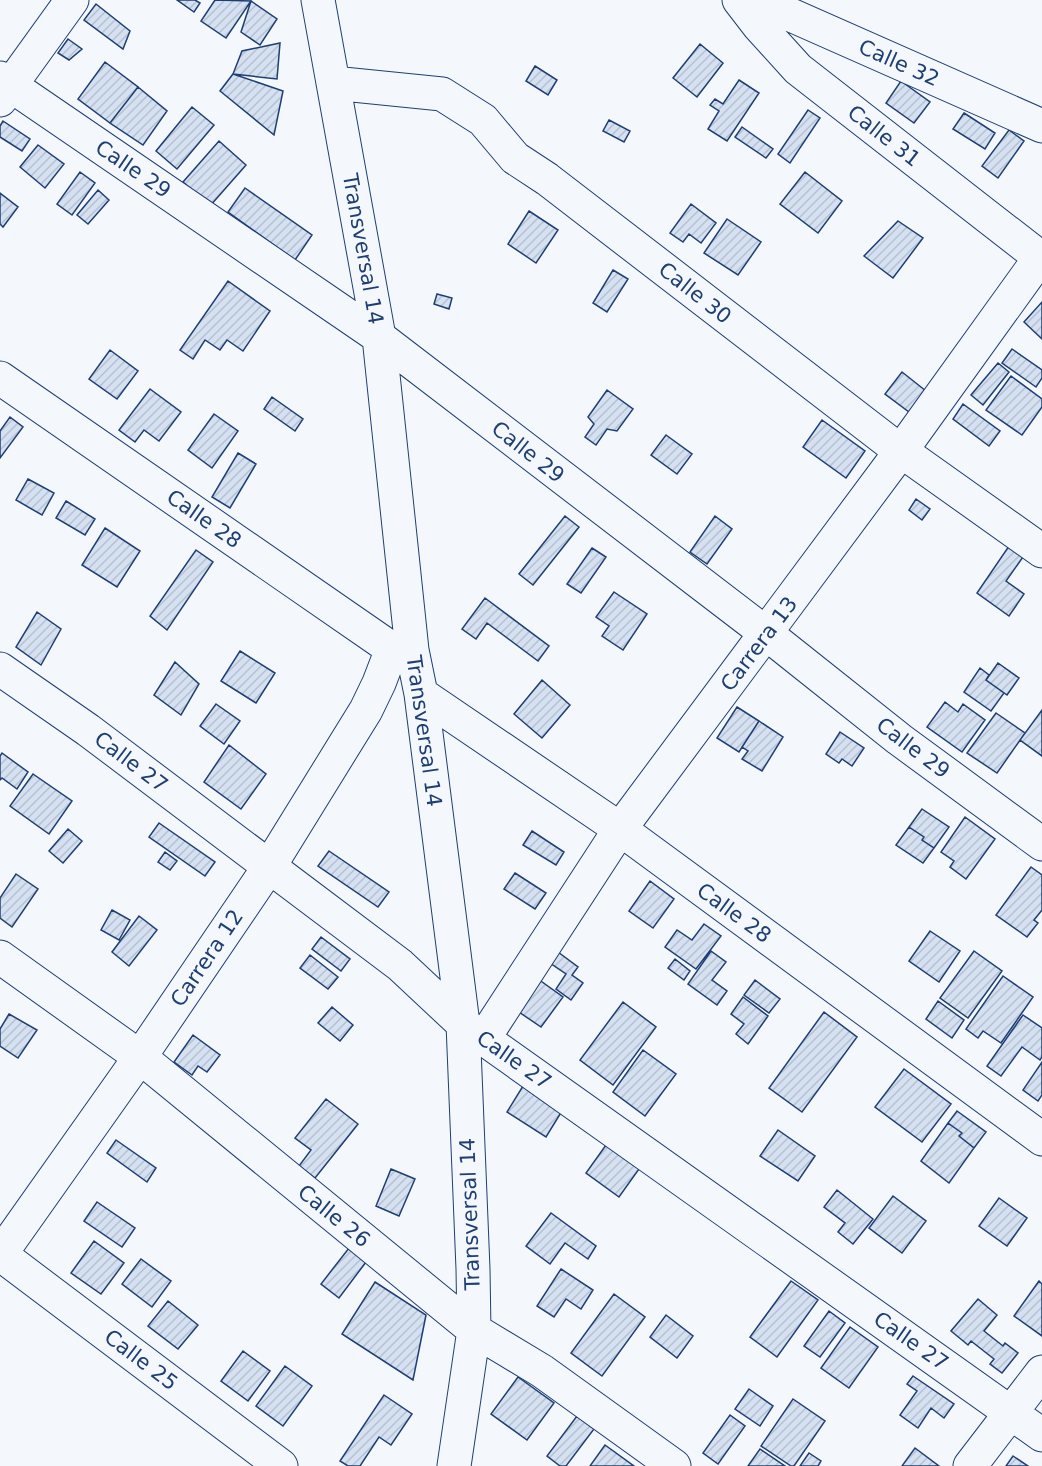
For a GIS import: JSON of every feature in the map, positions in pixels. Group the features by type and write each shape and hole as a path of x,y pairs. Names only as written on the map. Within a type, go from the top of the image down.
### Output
{"street":[{"path":"4,88 72,0"},
{"name":"Calle 31","path":"739,0 785,57 798,69 1041,257"},
{"name":"Calle 32","path":"757,0 1042,126"},
{"name":"Transversal 14","path":"311,5 333,83 379,337 402,649 421,694 473,1031 474,1330 454,1466"},
{"name":"Calle 30","path":"333,83 442,94 483,120 515,159 547,178 902,451 1042,551"},
{"name":"Calle 29","path":"4,88 379,337 767,634 899,739 1042,844"},
{"name":"Carrera 13","path":"473,1031 620,829 902,451 1041,257"},
{"name":"Calle 28","path":"0,378 402,649"},
{"name":"Carrera 12","path":"0,1254 140,1056 268,867 402,649"},
{"name":"Calle 27","path":"0,669 88,730 400,965 473,1031 1042,1435"},
{"name":"Calle 28","path":"421,694 620,829 1042,1139"},
{"name":"Calle 26","path":"0,957 140,1056 474,1330 542,1371 674,1466"},
{"name":"Calle 25","path":"0,1254 281,1466"},
{"path":"970,1466 1042,1372"}],"building":[{"path":"177,0 195,0 200,3 194,12"},
{"path":"215,0 251,1 226,38 201,21"},
{"path":"251,1 277,19 260,45 241,32"},
{"path":"96,4 130,31 123,49 84,20"},
{"path":"68,39 82,49 69,60 58,53"},
{"path":"280,43 277,79 233,74 242,51"},
{"path":"700,44 723,63 697,97 673,78"},
{"path":"105,62 138,87 110,123 78,99"},
{"path":"535,66 557,80 548,95 526,81"},
{"path":"233,74 283,91 274,135 220,91"},
{"path":"739,80 759,93 727,141 708,129 719,111 710,105 715,99 723,104"},
{"path":"901,81 930,102 914,123 886,103"},
{"path":"138,87 167,111 143,145 110,123"},
{"path":"192,107 214,125 177,169 156,151"},
{"path":"808,110 820,118 790,163 778,154"},
{"path":"964,113 995,133 985,149 953,129"},
{"path":"609,120 630,131 624,142 603,131"},
{"path":"3,121 30,139 22,151 0,137 0,126"},
{"path":"742,127 773,149 766,158 735,137"},
{"path":"1009,130 1024,141 998,178 982,166"},
{"path":"219,141 246,165 210,206 183,182"},
{"path":"38,145 64,164 45,188 20,167"},
{"path":"80,172 95,183 72,215 57,204"},
{"path":"805,172 842,201 818,233 780,204"},
{"path":"245,188 312,235 295,260 228,212"},
{"path":"98,190 109,200 88,224 77,215"},
{"path":"0,193 18,207 3,227 0,224"},
{"path":"691,204 716,223 701,243 689,234 683,242 670,233"},
{"path":"529,211 558,230 536,263 508,244"},
{"path":"727,219 761,242 738,275 704,253"},
{"path":"898,221 923,238 893,278 864,256"},
{"path":"613,270 628,279 607,312 593,303"},
{"path":"228,281 270,311 243,351 227,340 220,350 205,340 193,359 180,350"},
{"path":"437,294 452,298 449,309 434,304"},
{"path":"1042,302 1042,339 1024,322"},
{"path":"1012,349 1042,370 1042,378 1036,387 1002,363"},
{"path":"110,350 138,371 117,399 89,379"},
{"path":"998,363 1009,372 983,405 971,395"},
{"path":"902,372 926,391 909,412 885,394"},
{"path":"1011,376 1042,399 1042,407 1022,435 986,410"},
{"path":"150,389 181,412 159,441 144,430 135,442 119,430"},
{"path":"607,390 633,409 617,431 607,429 596,445 585,437 594,424 588,417"},
{"path":"272,397 303,419 295,431 264,409"},
{"path":"963,404 1000,431 989,446 953,419"},
{"path":"214,414 238,431 212,468 188,450"},
{"path":"10,417 23,427 0,458 0,431"},
{"path":"822,420 865,451 846,478 803,447"},
{"path":"666,435 692,454 677,474 651,455"},
{"path":"238,453 256,464 230,508 212,497"},
{"path":"28,479 54,493 42,515 16,500"},
{"path":"916,499 930,509 922,520 909,510"},
{"path":"66,501 95,519 85,535 56,518"},
{"path":"565,516 579,527 533,585 519,574"},
{"path":"715,516 732,529 707,564 690,552"},
{"path":"105,528 140,551 117,587 82,565"},
{"path":"1009,546 1023,557 1006,581 1024,594 1009,616 977,593"},
{"path":"592,548 606,557 581,593 567,584"},
{"path":"196,550 213,562 167,630 150,616"},
{"path":"614,592 647,614 623,650 602,636 609,626 596,617"},
{"path":"485,598 549,646 538,661 487,623 476,639 462,629"},
{"path":"37,612 61,629 41,665 16,647"},
{"path":"240,651 275,673 256,703 221,681"},
{"path":"175,662 199,684 181,715 154,695"},
{"path":"998,663 1019,678 1007,695 986,680"},
{"path":"980,668 989,675 986,680 1004,693 991,711 964,692"},
{"path":"542,680 570,705 542,738 514,714"},
{"path":"945,702 958,712 963,704 985,720 962,752 927,727"},
{"path":"216,704 240,721 224,744 200,726"},
{"path":"737,707 759,721 739,752 717,738"},
{"path":"1042,710 1042,756 1020,740"},
{"path":"996,713 1025,733 997,773 967,753"},
{"path":"759,721 783,737 762,771 742,759 748,751 742,747"},
{"path":"840,732 864,748 852,766 842,759 839,763 826,754"},
{"path":"229,745 266,774 241,809 204,782"},
{"path":"2,753 28,772 17,789 2,778 0,780"},
{"path":"33,774 72,801 49,834 10,806"},
{"path":"922,809 949,827 934,848 922,840 924,837 909,827"},
{"path":"965,817 995,839 966,879 950,867 954,861 941,852"},
{"path":"159,823 215,862 205,876 149,837"},
{"path":"909,827 924,837 922,840 934,848 923,863 896,845"},
{"path":"68,829 82,841 63,863 49,851"},
{"path":"532,831 564,852 556,865 523,845"},
{"path":"329,851 389,892 378,907 318,866"},
{"path":"165,852 177,861 170,870 158,862"},
{"path":"1031,867 1042,875 1042,910 1034,920 1038,923 1027,937 996,915"},
{"path":"515,873 546,893 535,909 504,889"},
{"path":"16,874 38,889 12,927 0,918 0,898"},
{"path":"650,881 674,899 653,928 629,911"},
{"path":"112,910 130,920 119,940 101,930"},
{"path":"139,916 157,930 129,966 112,952"},
{"path":"704,924 721,936 696,969 665,947 677,930 692,940"},
{"path":"930,931 960,951 939,982 909,961"},
{"path":"321,937 350,959 341,971 312,949"},
{"path":"711,951 726,962 712,980 727,991 717,1005 688,984"},
{"path":"974,951 1002,971 968,1018 940,998"},
{"path":"558,952 578,967 572,975 583,983 571,1000 556,989 566,974 550,963"},
{"path":"310,955 338,977 328,989 300,968"},
{"path":"675,959 690,971 684,980 668,968"},
{"path":"1003,976 1033,997 1001,1043 983,1031 978,1038 966,1029"},
{"path":"538,979 563,997 541,1027 516,1010"},
{"path":"755,980 780,999 769,1013 744,995"},
{"path":"743,997 768,1016 748,1044 736,1034 744,1024 731,1014"},
{"path":"938,1001 964,1020 952,1038 926,1019"},
{"path":"623,1002 656,1027 613,1085 580,1060"},
{"path":"332,1007 353,1025 340,1041 318,1023"},
{"path":"824,1012 857,1037 802,1112 769,1088"},
{"path":"9,1014 37,1030 18,1058 0,1046 0,1029"},
{"path":"1023,1015 1042,1028 1042,1057 1040,1060 1022,1047 1001,1076 987,1066"},
{"path":"193,1035 220,1055 207,1072 198,1066 192,1075 174,1062"},
{"path":"643,1050 676,1074 645,1116 613,1092"},
{"path":"1042,1062 1042,1095 1038,1101 1023,1090"},
{"path":"904,1069 951,1104 922,1142 875,1107"},
{"path":"523,1086 562,1111 546,1137 507,1112"},
{"path":"326,1099 358,1124 315,1178 299,1166 311,1150 295,1138"},
{"path":"957,1111 986,1132 974,1148 959,1136 962,1133 948,1123"},
{"path":"948,1123 962,1133 959,1136 974,1148 949,1183 921,1161"},
{"path":"778,1130 815,1156 798,1181 760,1156"},
{"path":"116,1140 156,1168 147,1182 107,1153"},
{"path":"606,1145 639,1169 619,1197 586,1173"},
{"path":"391,1169 415,1179 399,1216 376,1206"},
{"path":"837,1190 873,1219 853,1244 838,1232 845,1223 824,1207"},
{"path":"893,1196 926,1221 902,1253 869,1228"},
{"path":"999,1198 1027,1218 1007,1246 979,1226"},
{"path":"97,1202 135,1228 122,1247 84,1221"},
{"path":"551,1213 596,1246 588,1259 565,1243 550,1264 526,1246"},
{"path":"94,1241 124,1263 101,1294 71,1273"},
{"path":"349,1248 366,1262 339,1298 321,1284"},
{"path":"141,1259 171,1281 152,1307 122,1284"},
{"path":"561,1269 593,1290 581,1309 566,1299 554,1317 537,1306"},
{"path":"791,1281 818,1300 777,1357 750,1337"},
{"path":"1039,1281 1042,1284 1042,1336 1014,1316"},
{"path":"375,1282 426,1315 413,1380 342,1334"},
{"path":"614,1294 645,1317 602,1376 571,1353"},
{"path":"978,1299 997,1315 984,1331 1003,1346 1005,1343 1018,1353 1002,1373 990,1364 994,1359 971,1341 968,1345 951,1331"},
{"path":"168,1301 198,1325 178,1349 148,1326"},
{"path":"829,1311 845,1323 820,1357 804,1346"},
{"path":"666,1315 693,1336 677,1358 650,1337"},
{"path":"850,1327 878,1347 849,1388 821,1368"},
{"path":"243,1351 270,1371 248,1401 221,1381"},
{"path":"285,1366 312,1386 283,1426 256,1406"},
{"path":"913,1376 954,1404 944,1418 931,1408 918,1428 900,1415 917,1391 907,1384"},
{"path":"518,1377 554,1403 527,1440 491,1414"},
{"path":"749,1389 773,1406 760,1426 735,1409"},
{"path":"384,1395 412,1414 391,1445 379,1437 360,1466 348,1466 340,1461"},
{"path":"793,1399 825,1421 794,1466 791,1466 761,1446"},
{"path":"730,1415 745,1426 718,1464 703,1453"},
{"path":"577,1416 594,1429 566,1466 560,1466 547,1456"},
{"path":"605,1445 634,1466 590,1466"},
{"path":"915,1448 939,1466 902,1466"},
{"path":"760,1449 785,1466 748,1466"},
{"path":"809,1453 821,1461 818,1466 800,1466"},
{"path":"1013,1456 1028,1466 1006,1466"}]}
